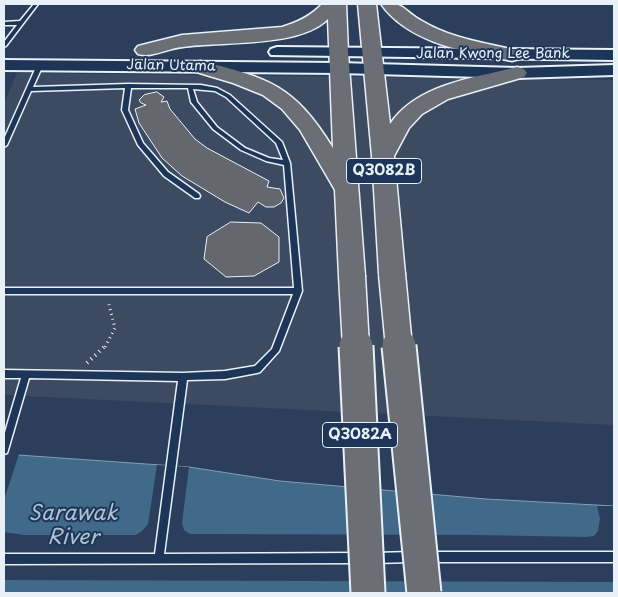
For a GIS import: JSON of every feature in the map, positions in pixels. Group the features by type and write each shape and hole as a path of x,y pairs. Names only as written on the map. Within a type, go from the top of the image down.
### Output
{"highway":[{"path":"144,50 182,41 285,32 317,20 325,14 332,4"},
{"path":"337,4 338,60"},
{"path":"367,4 372,61"},
{"path":"390,4 406,20 435,34 482,49 514,64"},
{"name":"Q3082A","path":"338,60 352,276 368,593"},
{"name":"Q3082B","path":"372,61 383,156 392,274 424,593"},
{"path":"383,156 405,118 422,104 514,64"},
{"path":"200,67 254,84 280,97 292,107 346,188"}],"main road":[{"name":"Jalan Utama","path":"126,50 338,60"},
{"name":"Jalan Utama","path":"4,51 107,51"},
{"name":"Jalan Kwong Lee Bank","path":"514,64 614,55"},
{"name":"Jalan Utama","path":"4,65 200,67 338,60"},
{"name":"Jalan Kwong Lee Bank","path":"338,60 514,64 614,70"}],"lane":[{"path":"4,45 20,22 36,4"},
{"path":"4,23 20,22"},
{"path":"4,145 40,65"},
{"path":"4,374 183,377 225,375 257,369 275,351 298,291 287,163 279,142 228,96 217,90 201,87 128,86 29,89"},
{"path":"128,86 125,110 140,144 166,174 197,196"},
{"path":"190,87 194,102 215,128 243,149 268,160 287,163"},
{"path":"4,291 298,291"},
{"path":"4,450 26,374"},
{"path":"159,558 183,377"},
{"path":"4,559 614,557"}],"path":[{"path":"71,375 102,350 115,328 105,290"}],"shaded area":[{"path":"17,73 614,80 614,425 4,395 4,104"}],"water":[{"name":"Sarawak River","path":"4,454 189,467 280,481 486,499 614,506 614,593 4,593"}],"pier":[{"path":"4,454 19,454 4,500"},
{"path":"157,465 189,467 182,523 184,530 190,534 585,537 594,536 598,531 600,519 597,506 614,506 614,582 4,580 4,532 24,535 136,535 142,531 148,524"}],"building":[{"path":"157,92 164,97 161,102 167,101 170,109 195,139 207,148 269,181 267,187 280,189 284,198 281,203 274,207 266,207 258,202 249,213 225,202 182,176 162,158 139,123 135,109 146,105 139,100 144,95"},
{"path":"231,222 261,223 279,237 279,262 254,276 226,277 204,259 207,237"}]}
